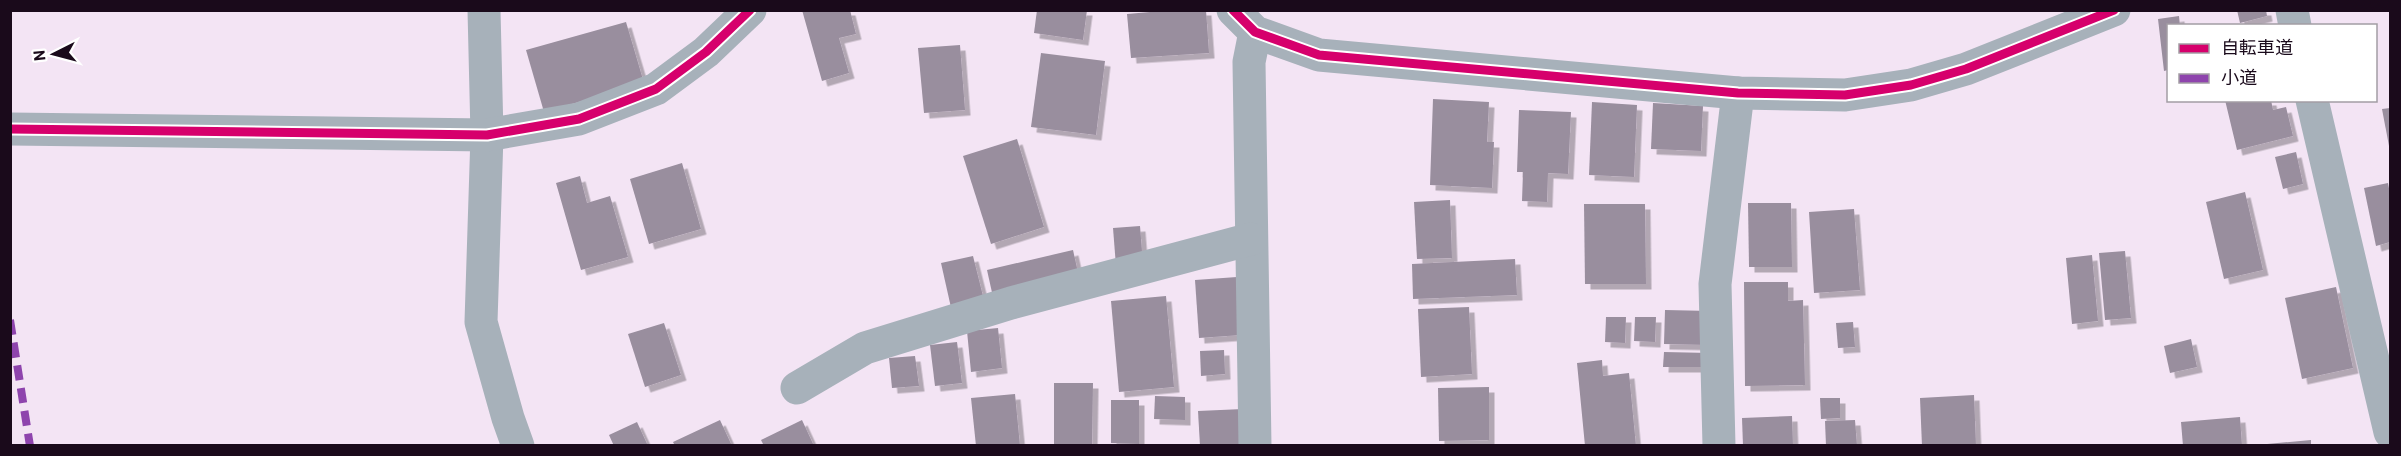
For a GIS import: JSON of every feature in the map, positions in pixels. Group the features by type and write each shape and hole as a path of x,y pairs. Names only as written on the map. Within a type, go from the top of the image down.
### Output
{"street":[{"path":"484,10 487,135 481,322 507,418 518,446"},
{"path":"10,129 487,135 579,119 656,89 706,52 750,10"},
{"path":"1244,21 1319,55 1738,93 1845,95 1911,85 1966,69 2114,10"},
{"path":"1244,21 1249,62 1256,446"},
{"path":"1719,446 1715,284 1738,93"},
{"path":"2312,102 2391,432"},
{"path":"797,388 865,348 1011,303 1251,239"}],"building":[{"path":"802,10 850,10 856,34 839,38 849,73 822,81"},
{"path":"1037,10 1087,10 1083,40 1034,33"},
{"path":"1206,10 1209,53 1131,58 1127,14"},
{"path":"2237,10 2266,10 2267,16 2240,23"},
{"path":"2179,16 2180,24 2167,24 2167,70 2164,71 2158,19"},
{"path":"626,22 644,83 544,112 526,50"},
{"path":"960,45 965,110 924,113 918,48"},
{"path":"1041,53 1105,61 1096,135 1031,127"},
{"path":"1433,99 1489,102 1487,142 1494,142 1492,188 1430,185"},
{"path":"1592,102 1637,105 1634,177 1589,175"},
{"path":"2225,102 2271,102 2273,110 2286,107 2293,136 2237,150"},
{"path":"1653,103 1703,106 1701,151 1651,149"},
{"path":"2390,108 2390,146 2389,146 2382,109"},
{"path":"1519,110 1571,112 1568,174 1548,173 1547,202 1522,201 1523,172 1517,172"},
{"path":"1017,139 1044,227 991,244 963,156"},
{"path":"2296,152 2303,184 2283,189 2275,157"},
{"path":"682,163 701,229 649,244 630,179"},
{"path":"580,176 587,203 610,196 628,257 581,270 556,183"},
{"path":"2388,183 2390,242 2376,246 2364,188"},
{"path":"2245,192 2263,270 2224,279 2206,202"},
{"path":"1450,200 1452,258 1417,259 1414,202"},
{"path":"1748,203 1791,203 1792,267 1749,267"},
{"path":"1584,204 1645,204 1646,284 1585,284"},
{"path":"1854,209 1860,290 1814,293 1809,212"},
{"path":"1140,226 1143,264 1116,266 1113,228"},
{"path":"1073,250 1079,277 993,297 987,270"},
{"path":"2125,251 2131,318 2105,320 2099,253"},
{"path":"2092,255 2098,321 2072,324 2066,258"},
{"path":"973,256 985,304 952,312 941,263"},
{"path":"1515,259 1517,295 1413,299 1412,264"},
{"path":"1237,277 1241,335 1199,338 1195,280"},
{"path":"1744,282 1788,282 1788,301 1803,300 1805,385 1745,386"},
{"path":"2336,287 2353,368 2302,379 2285,298"},
{"path":"1166,296 1174,387 1119,392 1111,301"},
{"path":"1469,307 1472,374 1421,377 1418,309"},
{"path":"1665,310 1711,311 1710,345 1664,344"},
{"path":"1606,317 1626,317 1625,343 1605,342"},
{"path":"1635,317 1656,317 1655,342 1634,341"},
{"path":"1853,322 1855,347 1838,348 1836,323"},
{"path":"664,323 681,375 645,387 628,334"},
{"path":"998,328 1002,368 971,372 967,331"},
{"path":"2191,339 2197,367 2170,373 2164,346"},
{"path":"957,342 962,383 935,386 930,345"},
{"path":"1224,350 1225,374 1201,376 1200,351"},
{"path":"1664,352 1710,353 1710,367 1663,367"},
{"path":"915,356 919,386 892,388 889,358"},
{"path":"1602,360 1603,376 1629,373 1636,446 1585,446 1577,363"},
{"path":"1054,383 1093,383 1092,446 1054,446"},
{"path":"1489,387 1489,440 1439,441 1438,388"},
{"path":"1015,394 1020,446 976,446 971,398"},
{"path":"1974,395 1976,446 1922,446 1920,398"},
{"path":"1155,396 1185,397 1185,420 1154,419"},
{"path":"1820,398 1840,398 1840,418 1821,419"},
{"path":"1111,400 1139,400 1139,444 1111,443"},
{"path":"1243,409 1246,446 1200,446 1198,411"},
{"path":"1792,416 1793,446 1743,446 1742,418"},
{"path":"2240,417 2242,446 2183,446 2181,422"},
{"path":"720,420 732,446 675,446 673,442"},
{"path":"802,420 814,446 764,446 761,440"},
{"path":"1855,420 1857,446 1826,446 1825,421"},
{"path":"637,422 648,446 614,446 609,435"},
{"path":"2311,440 2311,446 2267,446 2267,444"}],"marked path":[{"path":"10,320 30,446"}],"cycle path":[{"path":"10,129 487,135 579,119 656,89 706,52 750,10"},
{"path":"1233,10 1255,32 1319,55 1738,93 1845,95 1911,85 1966,69 2114,10"}]}
